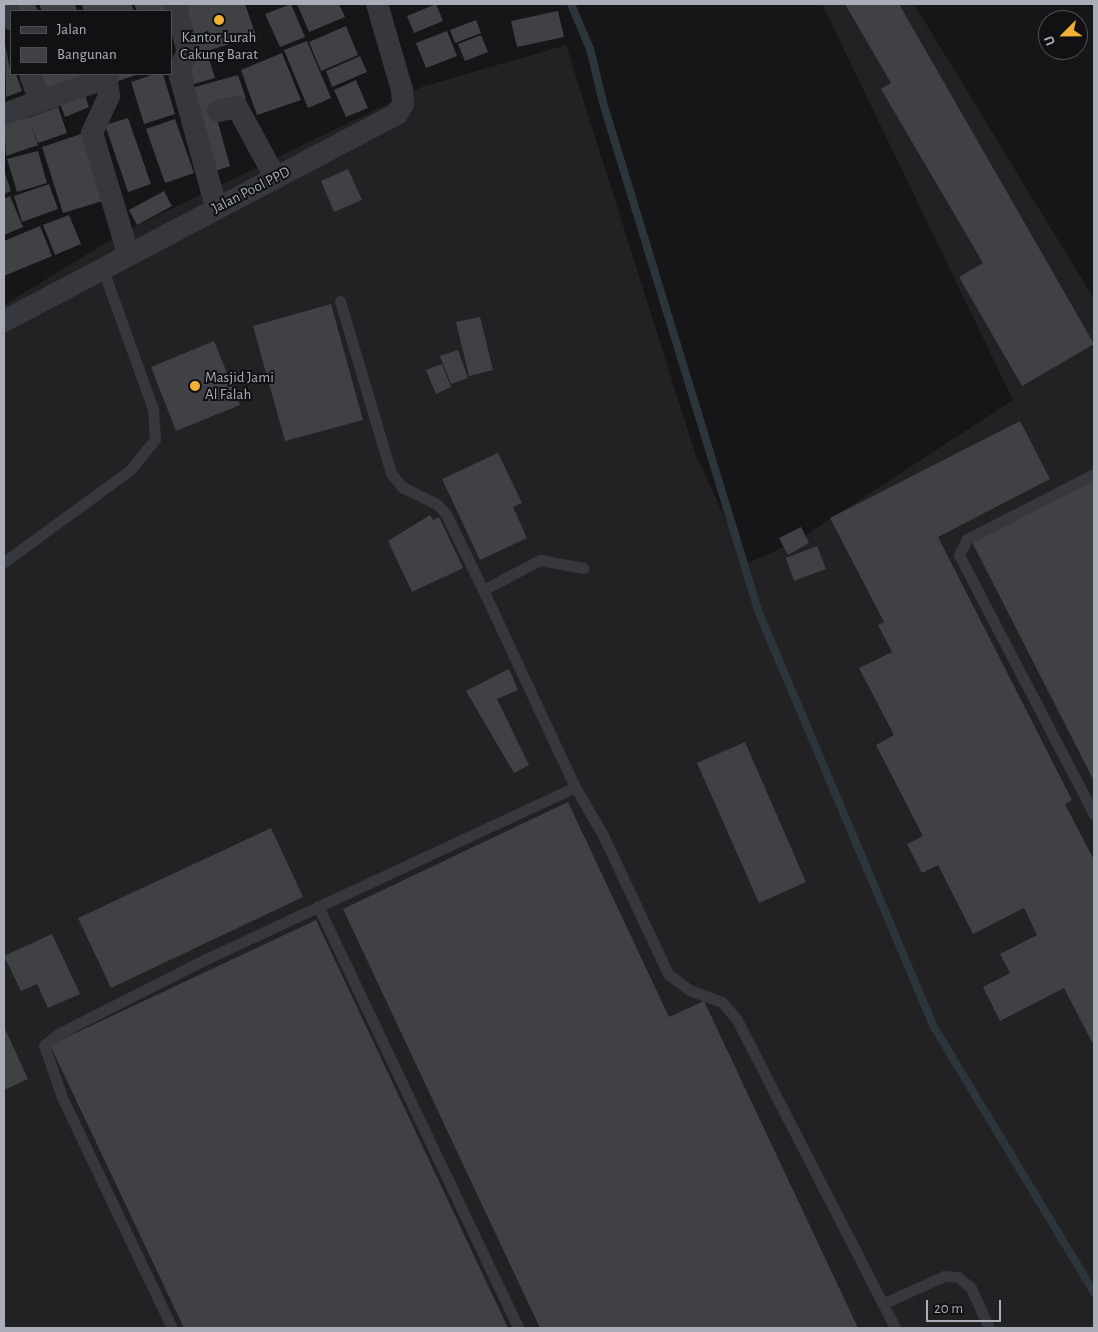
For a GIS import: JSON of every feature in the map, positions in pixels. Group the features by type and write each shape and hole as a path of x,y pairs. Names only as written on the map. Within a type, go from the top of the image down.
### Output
{"street":[{"path":"6,4 10,16"},
{"name":"Jalan Pool PPD","path":"4,321 400,109 402,90 377,4"},
{"path":"176,17 188,52 179,69 180,76 216,207"},
{"path":"30,75 40,101"},
{"path":"4,114 107,76 109,96 92,133 128,253"},
{"path":"218,111 237,107 275,177"}],"lane":[{"path":"4,562 130,470 155,439 154,409 102,267"},
{"path":"340,301 391,472 402,487 437,504 446,514 575,787 603,835 668,974 689,990 722,1002 737,1020 884,1302 895,1328"},
{"path":"1094,474 967,539 959,555 1094,814"},
{"path":"483,590 540,560 583,568"},
{"path":"172,1328 62,1098 44,1045 68,1029 318,906 575,787"},
{"path":"318,906 518,1328"},
{"path":"884,1302 944,1276 958,1277 971,1288 989,1328"}],"shaded area":[{"path":"822,4 914,4 1094,299 1094,1328 4,1328 4,305 120,234 422,87 566,45 695,453 746,564 795,542 1013,400"}],"building":[{"path":"11,4 35,4 38,10 12,10"},
{"path":"39,4 75,4 77,10 42,10"},
{"path":"131,4 134,10 84,10 82,5"},
{"path":"134,4 167,4 167,10 137,10"},
{"name":"Kantor Lurah Cakung Barat","path":"182,4 245,4 256,36 200,53"},
{"path":"291,4 305,37 280,47 265,14"},
{"path":"297,4 339,4 345,17 309,32"},
{"path":"436,4 443,21 414,33 407,16"},
{"path":"845,4 899,4 1094,344 1022,386 959,277 983,263 881,89 891,83"},
{"path":"558,11 564,37 517,47 511,21"},
{"path":"476,20 481,33 455,43 450,30"},
{"path":"346,26 358,55 321,71 309,42"},
{"path":"447,31 457,56 426,68 416,43"},
{"path":"481,35 488,52 465,61 458,44"},
{"path":"307,41 331,98 308,108 284,50"},
{"path":"5,44 10,75 16,75 22,91 6,97"},
{"path":"282,53 301,100 257,115 241,70"},
{"path":"208,56 215,78 194,84 187,62"},
{"path":"360,56 367,72 332,87 326,71"},
{"path":"37,75 98,75 43,97"},
{"path":"116,75 136,75 118,81"},
{"path":"152,75 163,75 175,114 144,124 131,82"},
{"path":"238,75 246,99 214,108 230,166 212,172 188,89"},
{"path":"356,80 368,108 346,117 334,90"},
{"path":"83,89 89,107 65,117 59,101"},
{"path":"58,107 67,133 38,143 30,123 38,145 6,156 4,119 26,111 28,118"},
{"path":"128,118 151,184 128,192 105,125"},
{"path":"175,119 194,173 165,183 146,129"},
{"path":"84,133 106,200 63,213 42,147"},
{"path":"38,151 47,183 17,192 7,159"},
{"path":"348,169 362,200 334,212 321,181"},
{"path":"4,170 11,191 4,194"},
{"path":"49,184 58,209 22,222 14,196"},
{"path":"164,191 172,206 137,225 129,210"},
{"path":"10,196 23,227 4,235 4,199"},
{"path":"69,215 81,244 55,255 43,225"},
{"path":"40,226 52,256 4,276 4,241"},
{"path":"331,304 363,420 285,441 253,326"},
{"path":"480,317 493,370 469,376 456,322"},
{"name":"Masjid Jami Al Falah","path":"214,341 240,405 176,431 151,367"},
{"path":"458,350 468,378 451,384 440,356"},
{"path":"442,364 451,387 436,394 426,370"},
{"path":"1020,421 1050,479 938,537 1072,800 1065,804 1094,860 1094,1046 1064,988 1000,1021 983,987 1010,973 1000,954 1037,935 1024,908 973,934 938,865 922,873 907,844 923,836 876,745 894,735 859,668 892,652 878,625 884,622 830,518"},
{"path":"498,453 522,503 513,507 527,538 480,560 442,479"},
{"path":"1094,479 1094,781 972,542"},
{"path":"430,515 433,520 439,517 463,568 412,592 388,541"},
{"path":"801,527 809,543 788,555 779,538"},
{"path":"817,546 826,569 794,581 786,558"},
{"path":"509,669 518,690 497,699 529,765 514,773 466,691"},
{"path":"745,742 806,882 759,903 697,763"},
{"path":"568,802 669,1017 704,1001 858,1328 540,1328 343,909"},
{"path":"271,828 303,897 111,988 78,918"},
{"path":"316,920 508,1328 184,1328 50,1045"},
{"path":"52,934 80,994 48,1008 37,984 21,991 4,956"},
{"path":"4,1027 28,1079 4,1090"}],"waterway":[{"path":"571,4 590,49 604,106 759,613 934,1027 1094,1292"}],"place":[{"name":"Kantor Lurah Cakung Barat","path":"219,20"},
{"name":"Masjid Jami Al Falah","path":"195,386"}]}
